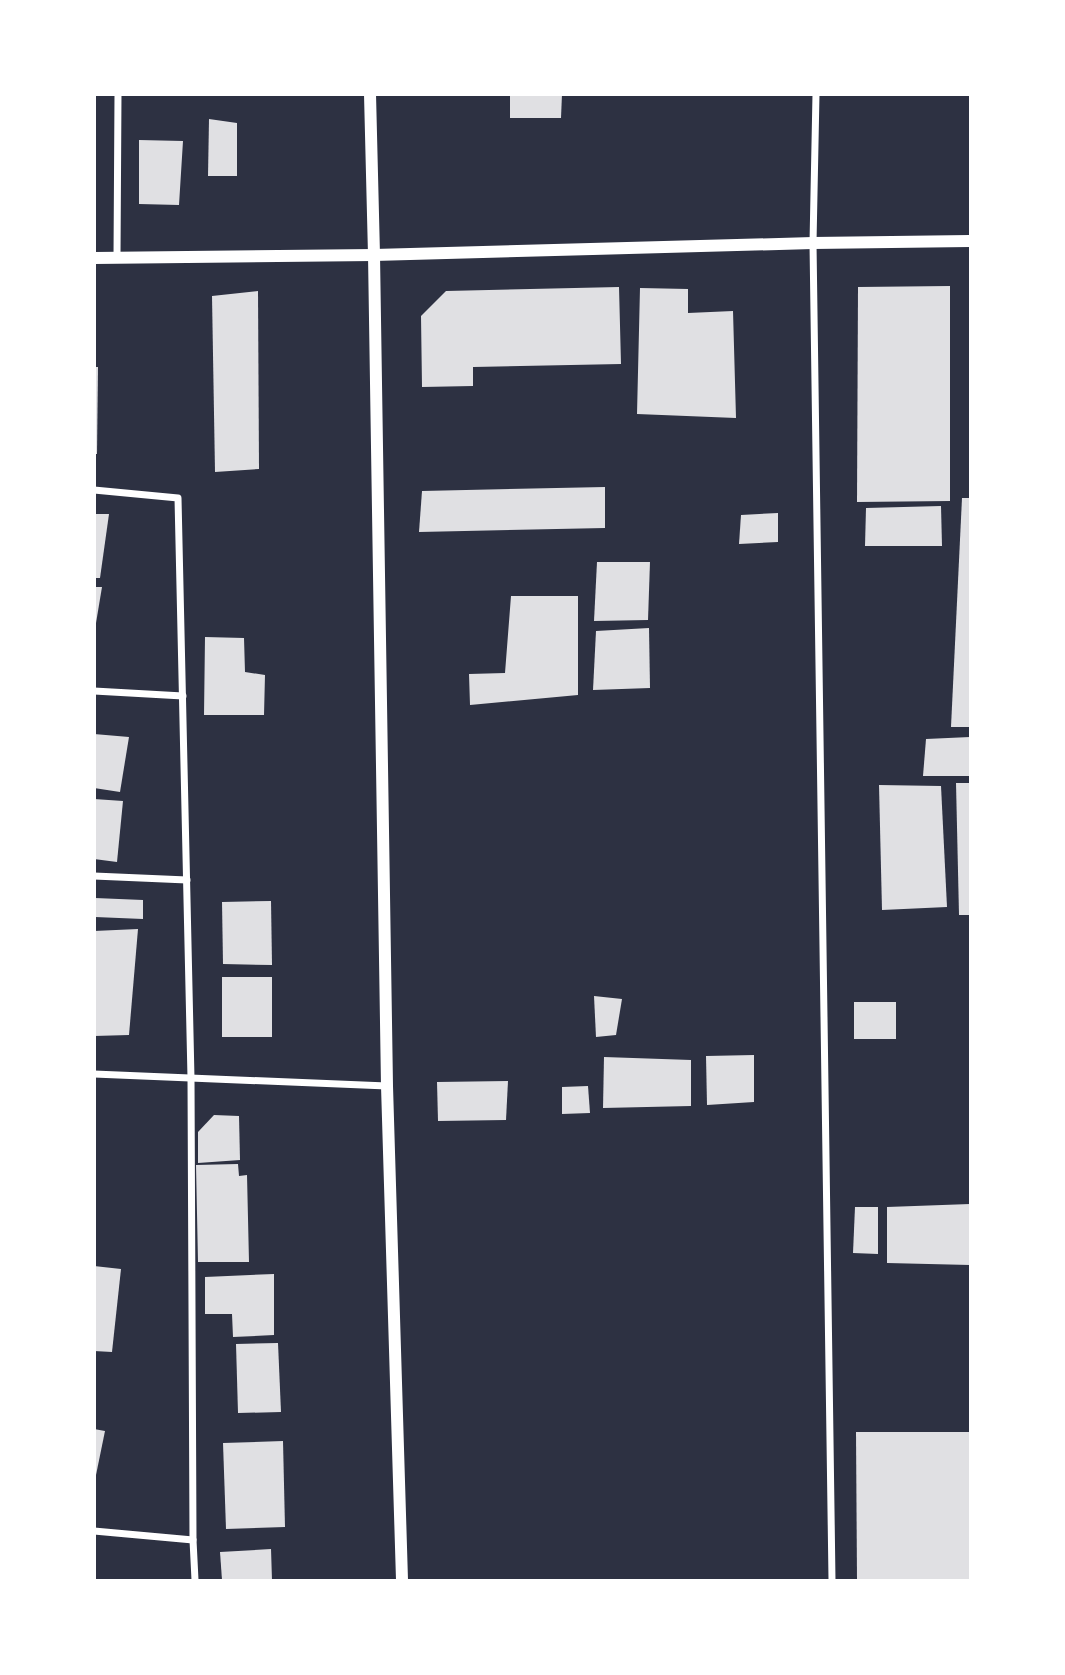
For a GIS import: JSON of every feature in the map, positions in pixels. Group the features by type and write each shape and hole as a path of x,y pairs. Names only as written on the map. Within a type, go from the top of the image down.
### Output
{"street":[{"path":"117,257 118,94"},
{"path":"370,94 387,1086 402,1580"},
{"path":"816,94 813,243 832,1580"},
{"path":"94,258 374,255 971,241"},
{"path":"94,490 178,498 191,1078 195,1580"},
{"path":"94,691 183,696"},
{"path":"94,876 187,880"},
{"path":"94,1074 387,1086"},
{"path":"94,1531 193,1540"}],"building":[{"path":"510,94 562,94 561,118 510,118"},
{"path":"209,119 237,123 237,176 208,176"},
{"path":"139,140 183,141 179,205 139,204"},
{"path":"950,286 950,501 857,502 858,287"},
{"path":"619,287 621,364 473,367 473,386 422,387 421,316 446,291"},
{"path":"640,288 688,289 688,313 733,311 736,418 637,414"},
{"path":"258,291 259,469 215,472 212,296"},
{"path":"94,367 98,367 97,454 94,454"},
{"path":"605,487 605,528 419,532 422,491"},
{"path":"962,498 970,498 970,727 951,727"},
{"path":"941,506 942,546 865,546 866,508"},
{"path":"778,513 778,542 739,544 741,515"},
{"path":"94,514 109,514 100,578 94,578"},
{"path":"597,562 650,562 648,620 594,621"},
{"path":"94,587 102,587 96,623 94,623"},
{"path":"511,596 578,596 578,695 470,705 469,674 505,673"},
{"path":"649,628 650,688 593,690 596,631"},
{"path":"205,637 244,638 245,672 265,675 264,715 204,715"},
{"path":"94,734 129,737 120,792 94,788"},
{"path":"970,737 970,776 923,776 926,739"},
{"path":"956,783 970,783 970,915 959,915"},
{"path":"879,785 941,786 947,907 882,910"},
{"path":"94,799 123,801 117,862 94,859"},
{"path":"95,898 143,900 143,919 95,917"},
{"path":"271,901 272,965 223,964 222,902"},
{"path":"138,929 129,1035 94,1036 94,931"},
{"path":"222,977 272,977 272,1037 222,1037"},
{"path":"594,996 622,999 616,1035 596,1037"},
{"path":"854,1002 896,1002 896,1039 854,1039"},
{"path":"754,1055 754,1102 707,1105 706,1056"},
{"path":"604,1057 691,1060 691,1106 603,1108"},
{"path":"508,1081 506,1120 438,1121 437,1082"},
{"path":"588,1086 590,1113 562,1114 562,1087"},
{"path":"214,1115 239,1116 240,1160 198,1163 198,1132"},
{"path":"238,1164 239,1176 247,1175 249,1262 198,1262 196,1165"},
{"path":"970,1204 970,1265 887,1263 887,1207"},
{"path":"855,1207 878,1207 878,1254 853,1253"},
{"path":"94,1266 121,1269 112,1352 94,1351"},
{"path":"274,1274 274,1335 233,1337 232,1314 205,1314 205,1277"},
{"path":"278,1343 281,1412 238,1413 236,1344"},
{"path":"94,1429 105,1431 96,1475 94,1475"},
{"path":"856,1432 970,1432 970,1580 857,1580"},
{"path":"283,1441 285,1527 226,1529 223,1443"},
{"path":"271,1549 272,1580 222,1580 220,1552"}]}
